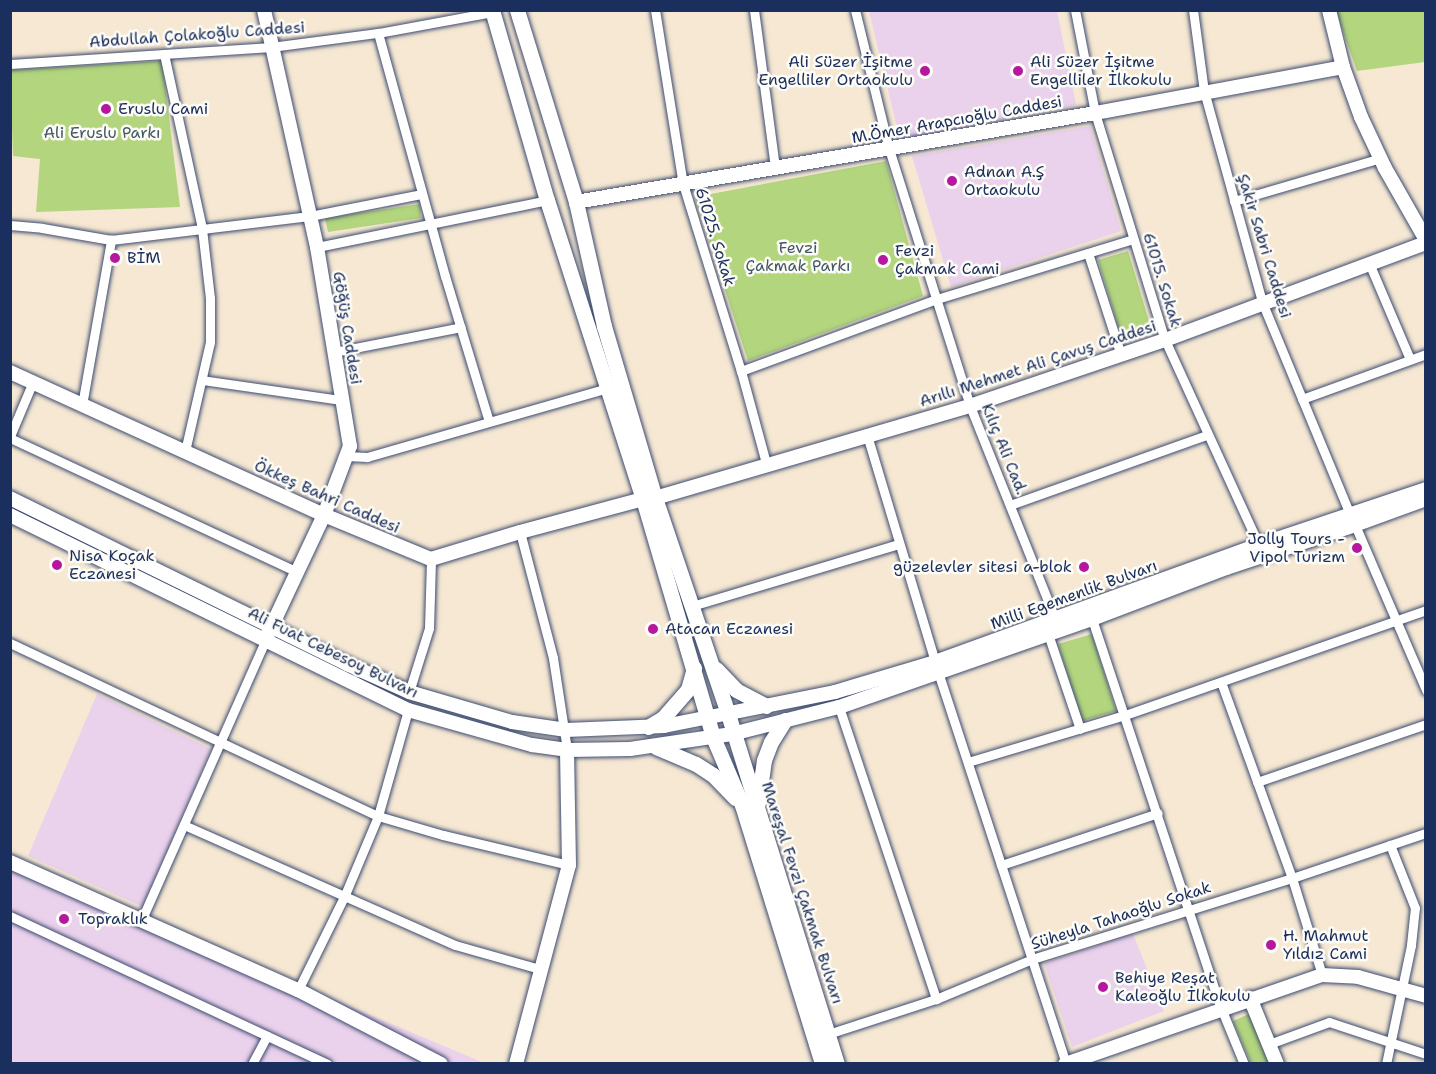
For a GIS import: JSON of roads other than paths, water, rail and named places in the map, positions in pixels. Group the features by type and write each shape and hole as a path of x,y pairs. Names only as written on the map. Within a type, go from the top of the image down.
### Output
{"main road":[{"path":"517,10 576,202 604,326 713,737 742,805 822,1064"},
{"path":"492,11 547,200 607,388 649,499"},
{"name":"Mareşal Fevzi Çakmak Bulvarı","path":"649,499 692,606 728,714 732,734 758,809 837,1064"},
{"path":"711,664 736,690 766,706"},
{"path":"648,727 663,718 688,689 694,668"},
{"path":"758,809 764,760 771,742 785,720"},
{"path":"656,747 674,753 713,775 742,805"}],"street":[{"name":"Göğüş Caddesi","path":"264,10 317,247 350,446 324,515 269,633"},
{"name":"61025. Sokak","path":"655,10 683,184 741,371 767,467"},
{"path":"754,10 775,168"},
{"name":"Kılıç Ali Cad.","path":"855,10 889,148 970,406 1056,621"},
{"name":"61015. Sokak","path":"1074,10 1095,113 1110,154 1133,239 1165,340 1259,545"},
{"name":"Şakir Sabri Caddesi","path":"1193,10 1204,92 1262,302 1425,690"},
{"path":"1329,10 1343,67 1381,158 1425,241"},
{"name":"Abdullah Çolakoğlu Caddesi","path":"10,64 272,47 378,33 492,11"},
{"path":"378,33 421,194 489,422"},
{"path":"164,54 202,229 210,298 210,342 185,451"},
{"name":"M.Ömer Arapcıoğlu Caddesi","path":"576,202 1095,113 1343,67"},
{"path":"1234,201 1381,158"},
{"path":"10,225 111,240 310,216 421,194"},
{"path":"317,247 547,200"},
{"path":"741,371 937,299 1133,239"},
{"path":"82,405 111,240"},
{"name":"Arıllı Mehmet Ali Çavuş Caddesi","path":"649,499 767,467 867,435 970,406 1165,340 1425,241"},
{"path":"1088,253 1121,355"},
{"path":"1369,263 1410,359"},
{"path":"334,352 461,327"},
{"path":"1302,399 1425,354"},
{"name":"Ökkeş Bahri Caddesi","path":"10,372 32,384 324,515 431,559"},
{"path":"202,380 341,400"},
{"path":"32,384 10,437 298,572"},
{"path":"346,456 367,457 607,388"},
{"path":"867,435 937,667 1065,1063 1322,975 1358,977 1425,996"},
{"path":"1010,505 1207,435"},
{"name":"Milli Egemenlik Bulvarı","path":"269,633 409,692 512,722 566,730 648,727 728,714 835,692 937,667 1048,634 1353,520 1425,489"},
{"path":"10,498 269,633 141,921"},
{"path":"409,692 429,628 431,559 520,532 649,499"},
{"name":"Milli Egemenlik Bulvarı","path":"732,734 839,707 1056,621 1259,545 1425,499"},
{"name":"Ali Fuat Cebesoy Bulvarı","path":"10,515 269,633 408,710 532,745 567,750 656,747 732,734"},
{"path":"516,1064 569,865 566,730 554,657 520,532"},
{"path":"692,606 899,544"},
{"path":"968,762 1125,715 1425,610"},
{"path":"1092,619 1221,1008 1244,1064"},
{"path":"1048,634 1080,729"},
{"path":"10,643 222,740 378,816 443,835 569,865"},
{"path":"1221,682 1292,878 1322,975"},
{"path":"839,707 936,999"},
{"path":"298,990 344,897 378,816 408,710"},
{"path":"1257,782 1425,724"},
{"path":"1001,865 1158,813"},
{"path":"184,825 454,945 540,969"},
{"name":"Süheyla Tahaoğlu Sokak","path":"828,1034 936,999 1032,959 1292,878 1425,833"},
{"path":"1386,1064 1402,989 1415,909 1390,845"},
{"path":"10,862 298,990 441,1064"},
{"path":"10,916 327,1064"},
{"path":"1250,998 1277,1064"},
{"path":"1269,1044 1329,1022 1425,1054"},
{"path":"252,1064 267,1036"}],"place":[{"name":"Ali Süzer İşitme Engelliler Ortaokulu","path":"925,71"},
{"name":"Ali Süzer İşitme Engelliler İlkokulu","path":"1018,71"},
{"name":"Eruslu Cami","path":"106,109"},
{"name":"Adnan A.Ş Ortaokulu","path":"952,181"},
{"name":"BİM","path":"115,258"},
{"name":"Fevzi Çakmak Cami","path":"883,260"},
{"name":"Jolly Tours - Vipol Turizm","path":"1357,548"},
{"name":"Nisa Koçak Eczanesi","path":"57,565"},
{"name":"güzelevler sitesi a-blok","path":"1084,567"},
{"name":"Atacan Eczanesi","path":"653,629"},
{"name":"Topraklık","path":"64,919"},
{"name":"H. Mahmut Yıldız Cami","path":"1271,945"},
{"name":"Behiye Reşat Kaleoğlu İlkokulu","path":"1103,987"}],"park label":[{"name":"Ali Eruslu Parkı","path":"102,133"},
{"name":"Fevzi Çakmak Parkı","path":"798,257"}]}
